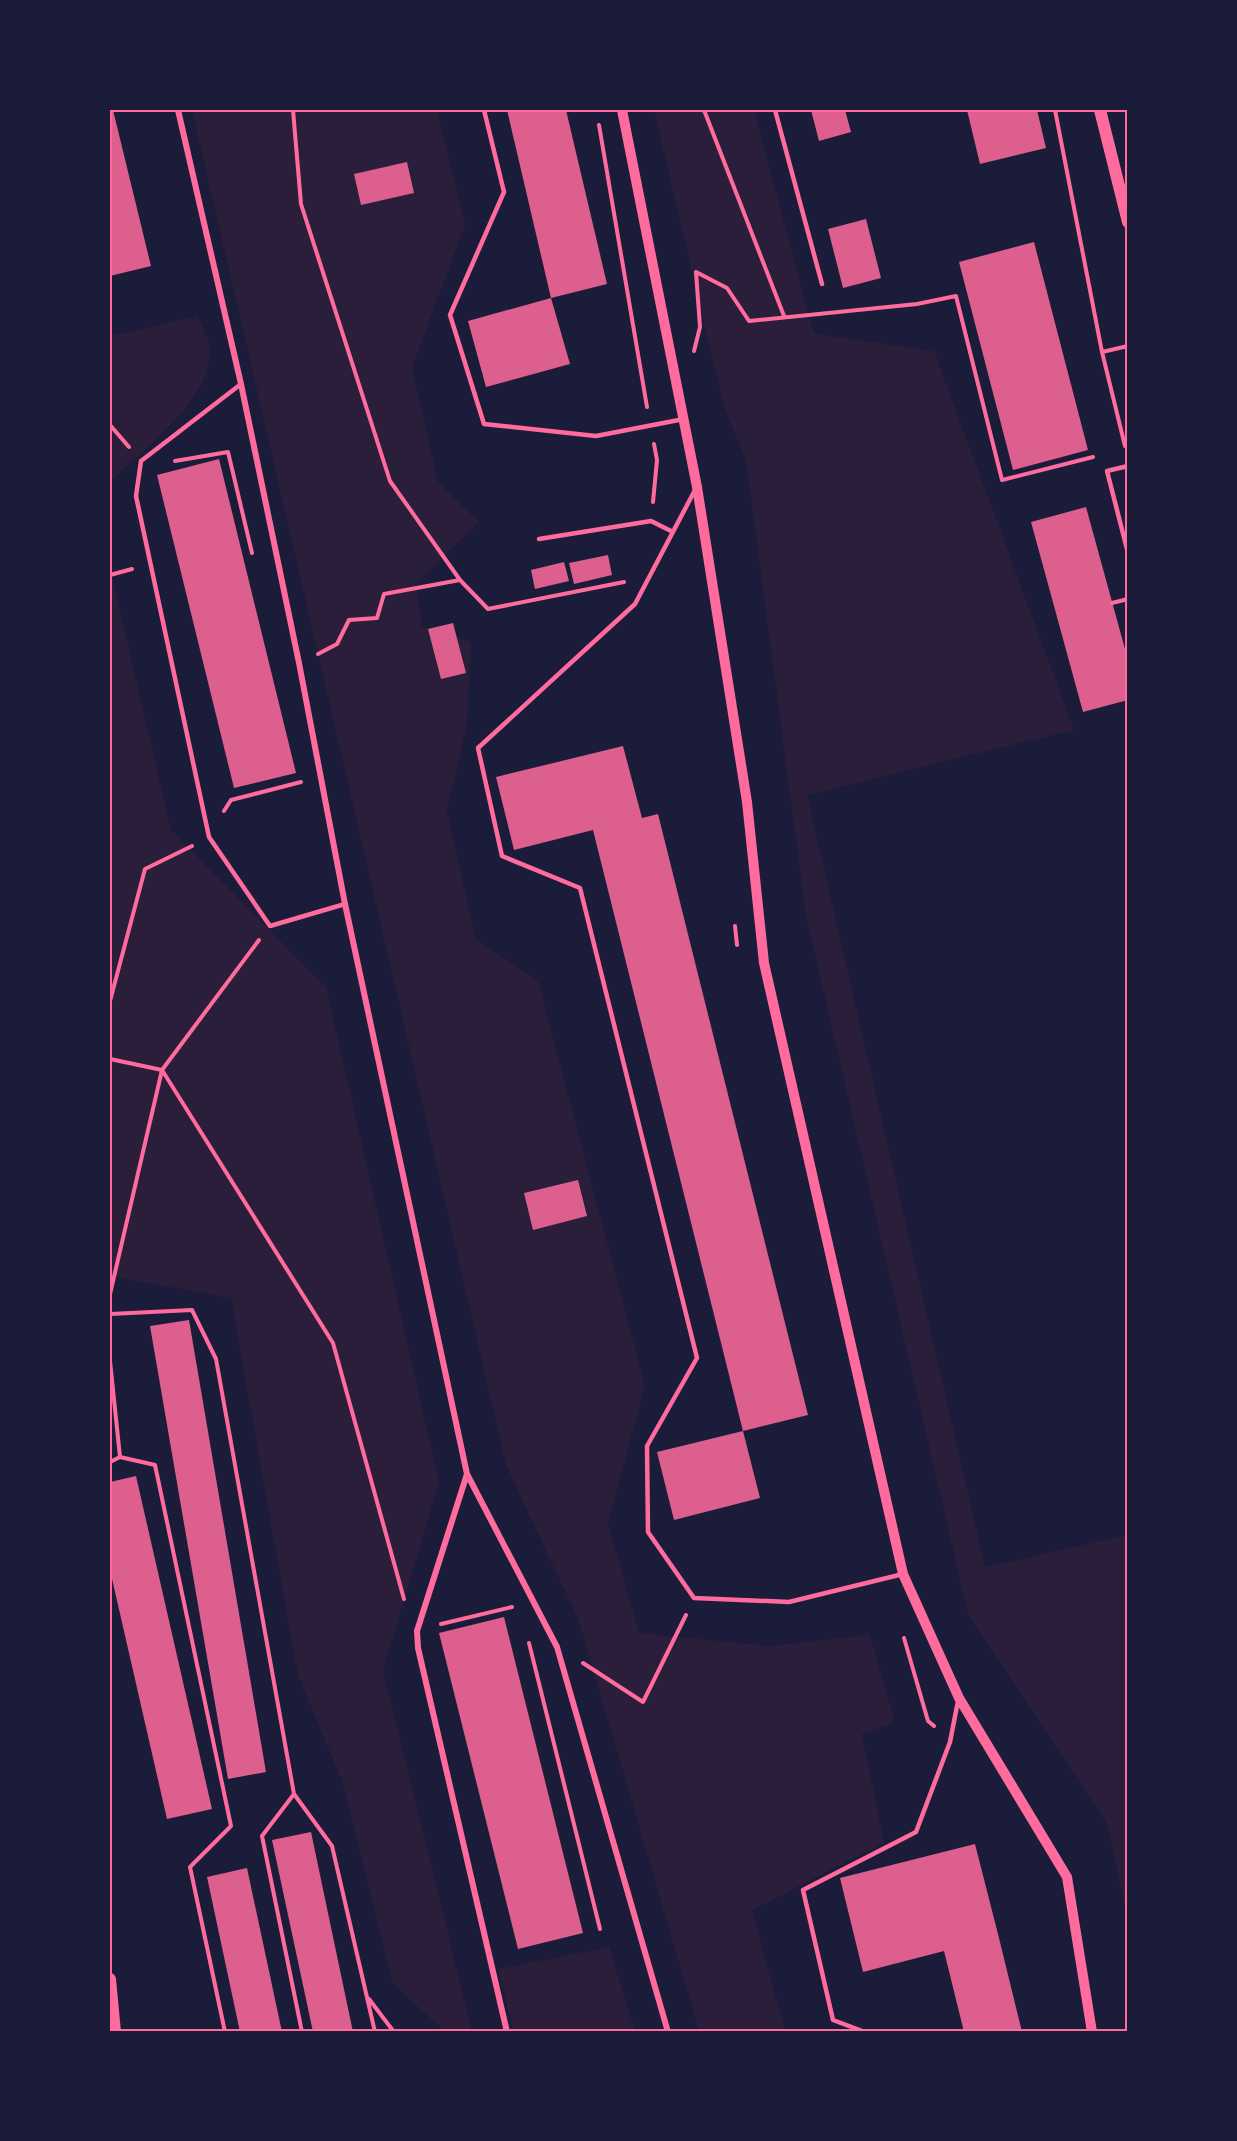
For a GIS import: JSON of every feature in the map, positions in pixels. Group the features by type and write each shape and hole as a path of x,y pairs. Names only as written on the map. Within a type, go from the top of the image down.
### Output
{"main road":[{"path":"1100,110 1128,222"},
{"path":"110,1979 115,2031"}],"street":[{"path":"178,110 241,384 299,663 345,903 467,1474 557,1647 668,2031"},
{"path":"622,110 697,487 747,802 764,963 903,1575 959,1698 1067,1877 1092,2031"},
{"path":"467,1474 417,1631 418,1648 507,2031"}],"lane":[{"path":"484,110 504,192 450,315 484,424 596,436 684,419"},
{"path":"775,110 822,284"},
{"path":"241,384 141,461 136,496 209,837 270,926 345,903"},
{"path":"1128,466 1107,471 1128,553"},
{"path":"697,487 634,604 478,748 502,856 580,888 697,1358 647,1446 648,1532 694,1598 789,1602 903,1575"},
{"path":"539,539 651,521 673,532"},
{"path":"865,2031 833,2020 803,1890 916,1832 950,1742 959,1698"}],"path":[{"path":"293,110 301,204 390,481 460,580 488,609 623,583"},
{"path":"704,110 784,316"},
{"path":"1054,110 1102,352 1128,455"},
{"path":"598,121 657,460 651,521"},
{"path":"693,357 700,327 696,272 727,288 749,321 917,304 956,296 1002,480 1103,454"},
{"path":"1102,352 1128,346"},
{"path":"110,425 141,461 166,462 228,452 255,564"},
{"path":"1114,452 1126,448"},
{"path":"110,575 122,571"},
{"path":"325,651 338,644 349,620 377,618 384,594 460,580"},
{"path":"1112,603 1128,599"},
{"path":"110,1001 145,869 209,837 231,800 308,780"},
{"path":"110,1294 162,1070 270,926"},
{"path":"110,1059 162,1070 333,1343 406,1603"},
{"path":"110,1314 192,1310 216,1359 294,1794 332,1846 375,2031"},
{"path":"110,1361 120,1457"},
{"path":"110,1462 120,1457 154,1465 231,1826 190,1867 225,2031"},
{"path":"557,1647 643,1702 694,1598"},
{"path":"461,1618 518,1607"},
{"path":"526,1635 600,1929"},
{"path":"294,1794 262,1836 302,2031"},
{"path":"369,1999 394,2031"}],"shaded area":[{"path":"192,110 437,110 465,225 412,367 438,482 479,522 416,583 422,627 471,642 467,724 447,811 476,940 538,981 645,1386 608,1523 639,1633 769,1646 870,1635 895,1722 862,1734 884,1843 752,1910 785,2031 699,2031 579,1621 506,1465"},
{"path":"654,110 754,110 814,334 934,351 1074,730 807,795 985,1567 1127,1535 1127,1915 1106,1820 968,1614 806,916 746,460 724,407"},
{"path":"198,316 210,347 207,370 199,388 172,423 110,482 110,336"},
{"path":"110,568 171,830 326,987 439,1482 383,1671 472,2031 441,2031 440,2027 393,1984 343,1783 298,1676 231,1298 110,1276"},
{"path":"609,1947 635,2031 513,2031 498,1969"}],"building":[{"path":"110,110 113,110 151,266 110,276"},
{"path":"507,110 566,110 607,284 551,298"},
{"path":"811,110 845,110 851,132 819,141"},
{"path":"967,110 1037,110 1046,148 980,164"},
{"path":"407,162 414,193 361,205 354,174"},
{"path":"866,219 881,278 843,288 828,229"},
{"path":"1034,242 1088,450 1013,470 959,262"},
{"path":"551,298 570,364 486,387 468,321"},
{"path":"219,459 296,773 234,788 157,475"},
{"path":"1086,507 1128,660 1128,700 1083,712 1031,522"},
{"path":"608,555 612,575 574,584 569,563"},
{"path":"564,562 569,581 535,589 531,570"},
{"path":"453,623 466,673 441,679 428,629"},
{"path":"623,746 642,818 658,814 808,1415 743,1431 593,830 514,850 496,777"},
{"path":"578,1180 587,1216 533,1230 524,1193"},
{"path":"189,1320 266,1772 228,1779 150,1326"},
{"path":"743,1431 760,1498 674,1520 657,1452"},
{"path":"136,1476 212,1809 167,1819 110,1570 110,1482"},
{"path":"504,1617 583,1933 518,1949 439,1633"},
{"path":"311,1832 353,2032 313,2032 272,1840"},
{"path":"975,1844 1022,2032 964,2032 944,1951 863,1972 840,1878"},
{"path":"247,1868 282,2032 240,2032 207,1877"}]}
